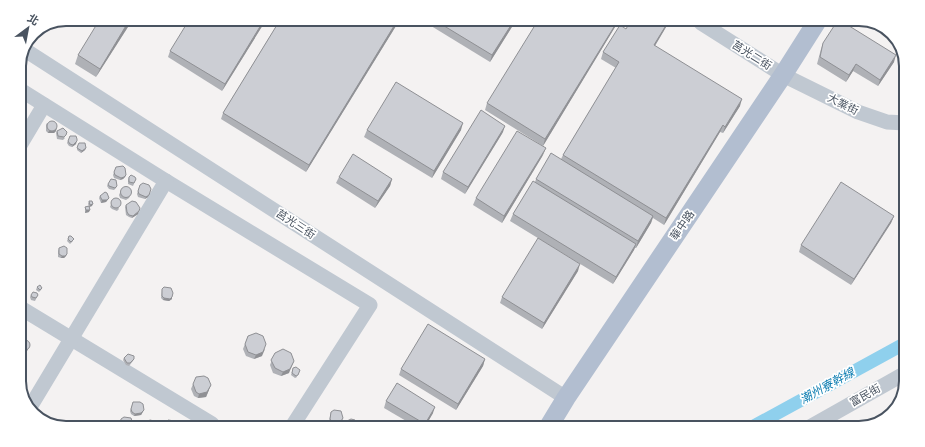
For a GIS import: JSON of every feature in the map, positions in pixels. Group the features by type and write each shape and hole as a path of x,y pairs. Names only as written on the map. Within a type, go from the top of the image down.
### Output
{"main road":[{"name":"華中路","path":"552,421 814,26"}],"street":[{"name":"莒光二街","path":"706,26 783,74"},
{"name":"莒光三街","path":"28,52 566,398"},
{"name":"大業街","path":"783,74 858,112 887,122 899,123"},
{"path":"26,93 166,181 370,305 296,421"},
{"path":"26,135 44,105"},
{"path":"32,403 166,181"},
{"path":"26,311 207,421"},
{"name":"富民街","path":"820,421 899,377"}],"building":[{"path":"96,26 126,26 100,69 78,55"},
{"path":"185,26 260,26 225,84 170,51"},
{"path":"276,26 394,26 309,165 223,113"},
{"path":"444,26 510,26 492,55"},
{"path":"535,26 615,26 545,139 487,103"},
{"path":"619,26 626,29 628,26 666,26 654,45 742,99 725,127 723,125 666,218 563,155 619,62 603,52"},
{"path":"834,26 849,26 896,55 880,80 856,64 849,75 820,57 823,43"},
{"path":"396,82 463,123 434,171 367,130"},
{"path":"481,110 505,126 468,187 443,172"},
{"path":"50,121 54,121 56,122 56,130 50,131 47,128 47,124"},
{"path":"63,128 67,132 66,135 64,137 58,136 57,131"},
{"path":"517,131 546,148 504,216 476,198"},
{"path":"70,136 76,136 77,139 73,145 68,141"},
{"path":"79,143 85,143 86,148 82,151 77,148"},
{"path":"551,153 653,216 638,241 536,179"},
{"path":"353,154 392,179 378,201 339,177"},
{"path":"123,166 125,168 126,175 121,178 115,175 114,172 116,167"},
{"path":"131,175 136,179 134,183 129,182 129,177"},
{"path":"111,179 116,180 117,186 115,188 109,186 108,184"},
{"path":"533,181 636,244 616,277 513,214"},
{"path":"841,182 894,216 854,279 801,245"},
{"path":"143,183 149,185 151,189 149,195 146,197 139,194 138,191 140,185"},
{"path":"124,187 128,187 130,188 130,196 124,197 121,194 121,190"},
{"path":"105,192 109,198 107,200 102,200 100,196"},
{"path":"114,198 118,198 120,199 120,207 114,208 111,205 111,201"},
{"path":"89,201 92,201 93,204 90,205"},
{"path":"132,201 136,202 140,208 139,211 133,216 129,215 127,212 126,205"},
{"path":"89,206 90,210 86,210 85,207"},
{"path":"69,236 74,239 71,242 68,239"},
{"path":"538,238 580,264 544,323 502,297"},
{"path":"64,246 67,248 67,254 62,256 59,254 59,248"},
{"path":"40,285 42,288 40,290 37,287"},
{"path":"164,287 171,288 173,293 170,299 162,296 162,289"},
{"path":"33,292 37,293 38,295 36,298 32,297 31,295"},
{"path":"428,324 485,359 458,404 401,369"},
{"path":"256,333 263,336 266,344 263,352 256,355 248,352 245,344 248,336"},
{"path":"26,340 30,343 30,347 26,350"},
{"path":"283,349 291,353 294,361 290,369 283,372 275,368 271,360 275,353"},
{"path":"128,354 134,356 134,359 130,363 127,363 124,358"},
{"path":"296,367 300,370 296,376 292,373 293,368"},
{"path":"204,376 208,378 211,385 207,392 199,394 196,392 193,384 196,377"},
{"path":"397,383 435,407 427,421 420,421 386,401"},
{"path":"133,402 140,402 143,404 144,410 141,413 135,414 132,412 131,409"},
{"path":"334,410 341,411 343,418 341,421 331,421 330,419 331,412"},
{"path":"124,417 131,418 132,421 121,421"},
{"path":"351,419 355,421 347,421"}],"waterway":[{"name":"潮州寮幹線","path":"763,421 899,347"}]}
